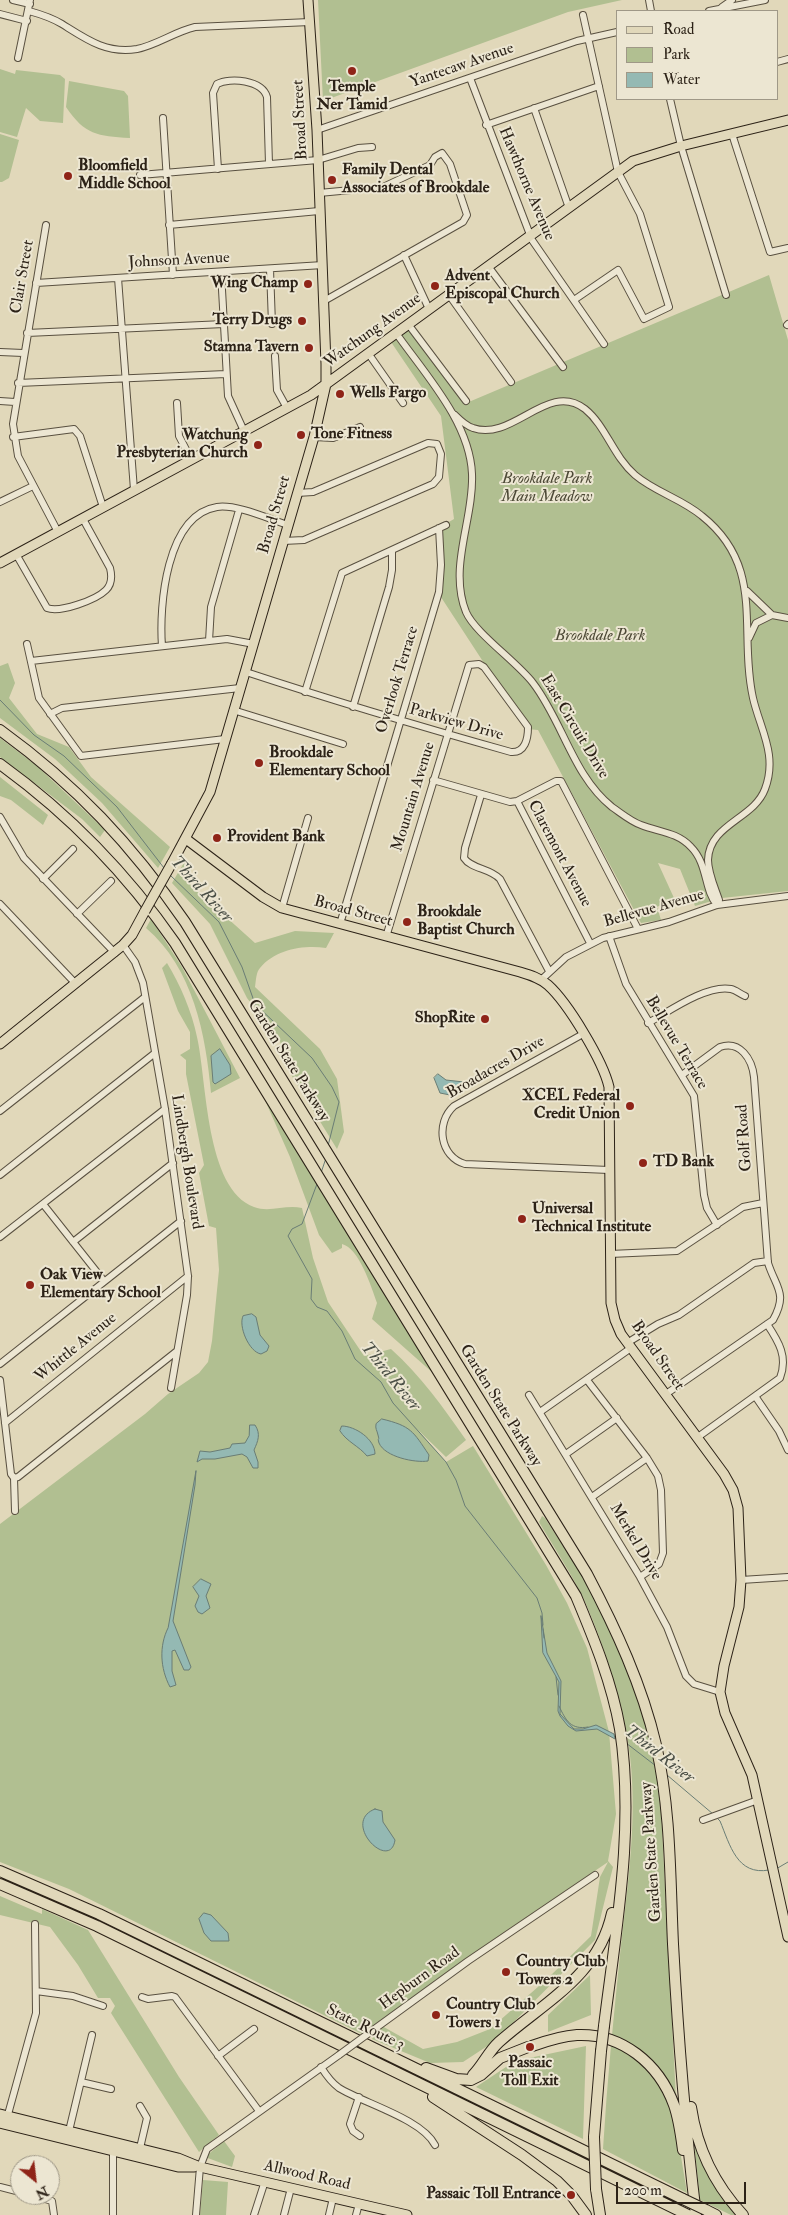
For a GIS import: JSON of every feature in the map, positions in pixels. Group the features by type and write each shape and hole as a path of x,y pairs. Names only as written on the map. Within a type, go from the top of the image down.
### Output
{"highway":[{"path":"0,723 39,758"},
{"name":"Garden State Parkway","path":"0,730 39,758 103,817 161,888 193,935 587,1574 615,1626 652,1729 663,1781 679,2032 703,2214"},
{"name":"Garden State Parkway","path":"0,764 49,801 97,845 157,917 207,993 576,1596 603,1664 619,1727 626,1814 621,1884 601,2051 594,2137 596,2192 600,2215"},
{"path":"0,771 49,801"},
{"name":"State Route 3","path":"0,1871 85,1907 206,1966 683,2199 703,2214"},
{"name":"State Route 3","path":"0,1884 75,1916 683,2213"},
{"path":"460,2080 473,2076 497,2044 558,1995 592,1961 606,1937 621,1884"},
{"path":"206,1966 259,1988 414,2064 460,2080 474,2079 500,2058 530,2046 572,2036 593,2036 627,2047 652,2067 663,2083 676,2112 703,2214"},
{"path":"679,2032 691,2109 703,2153 721,2189 743,2215"},
{"path":"381,2065 507,2145 557,2181 571,2195 586,2215"}],"main road":[{"name":"Broad Street","path":"308,0 317,130 326,384 314,437 210,792 186,839 263,897 282,908 520,972 541,980 563,1001 603,1069 609,1087 611,1303 615,1320 629,1346 724,1474 736,1500 739,1516 741,1580 739,1607 724,1666 720,1692 725,1713 752,1775 788,1937"},
{"name":"Watchung Avenue","path":"0,563 298,402 368,354 618,172 642,157 788,120"},
{"path":"298,402 309,400 314,402 320,412"},
{"path":"0,1044 123,946 132,935 186,839"},
{"name":"Allwood Road","path":"2,2118 69,2131 178,2167 200,2167"},
{"name":"Allwood Road","path":"2,2118 113,2146 140,2148 178,2158 200,2167 407,2215"}],"street":[{"path":"13,0 30,5 97,46 112,49 137,49 179,31 195,28 310,22"},
{"path":"721,8 732,0"},
{"path":"713,10 765,0"},
{"path":"18,58 30,5"},
{"path":"0,14 27,21"},
{"path":"574,300 618,270 644,319 669,307 640,214 618,172 583,15"},
{"name":"Yantecaw Avenue","path":"317,130 588,38 616,32"},
{"name":"Hawthorne Avenue","path":"470,78 486,125 530,236 604,344"},
{"path":"218,169 213,94 217,84 223,82 253,83 264,90 267,100 269,164"},
{"path":"486,125 599,86"},
{"path":"670,100 681,146 726,295"},
{"path":"534,108 569,208"},
{"path":"163,118 173,275"},
{"path":"732,134 770,252 788,248"},
{"path":"140,175 318,160 358,148 372,147"},
{"path":"319,193 383,188 430,164 435,157 442,153 450,164 466,208 466,219 324,301"},
{"path":"169,226 319,211"},
{"name":"Clair Street","path":"46,225 15,402 13,437 18,456 58,532"},
{"path":"404,255 429,309"},
{"name":"Johnson Avenue","path":"36,283 323,265"},
{"path":"488,266 563,366"},
{"path":"270,269 272,324"},
{"path":"221,272 226,374 230,404 244,430"},
{"path":"118,278 134,490"},
{"path":"449,295 511,382"},
{"path":"27,333 224,324"},
{"path":"408,324 466,401"},
{"path":"396,333 454,415 468,426 487,430 513,424 544,405 558,401 584,408 596,420 622,463 634,475 650,487 702,515 724,536 736,557 747,591 748,640 753,698 767,738 770,765 765,789 756,805 724,828 714,840 708,862 719,900 717,905"},
{"path":"0,352 23,353"},
{"path":"368,354 403,403"},
{"path":"275,356 277,390 287,408"},
{"path":"18,384 226,374"},
{"path":"0,402 15,402"},
{"path":"178,403 179,436 191,459"},
{"name":"East Circuit Drive","path":"454,415 472,471 472,493 460,564 460,585 467,613 479,630 514,662 534,684 548,705 581,768 599,794 611,806 639,824 673,834 683,840 697,854 706,871 714,901 717,905"},
{"path":"314,437 333,438 360,427"},
{"path":"13,437 74,429 80,436 103,508"},
{"path":"283,541 304,540 433,484 438,480 440,474 439,446 434,442 428,443 313,492 297,493"},
{"path":"0,502 33,486"},
{"path":"162,646 160,618 162,598 181,532 190,520 206,510 227,507 288,525"},
{"path":"209,641 211,607 240,510"},
{"path":"16,554 47,608 61,609 88,601 106,590 112,576 110,568 83,518"},
{"path":"305,692 342,573 446,525"},
{"name":"Overlook Terrace","path":"340,924 439,592 439,528"},
{"path":"353,707 389,587 392,570 392,550"},
{"path":"747,591 772,615 788,618"},
{"path":"748,640 756,623 772,615"},
{"path":"31,661 234,639 254,644"},
{"path":"27,644 39,698 81,756 225,739"},
{"name":"Parkview Drive","path":"246,672 399,721 515,753 522,749 527,739 528,727 484,667 479,664 469,666"},
{"name":"Mountain Avenue","path":"386,937 469,666"},
{"path":"50,714 62,708 240,688"},
{"path":"234,710 343,744"},
{"name":"Claremont Avenue","path":"433,780 481,795 517,801 590,943"},
{"path":"517,801 561,781 638,929"},
{"path":"481,795 465,848 464,858 470,864 492,872 501,880 549,971"},
{"path":"0,817 24,858 115,952"},
{"path":"282,908 308,818"},
{"path":"43,879 74,849"},
{"path":"77,914 112,881"},
{"name":"Bellevue Avenue","path":"541,980 566,957 590,943 609,936 670,922 717,905 788,896"},
{"path":"0,904 76,984"},
{"name":"Bellevue Terrace","path":"609,936 621,974 648,1023 682,1076 695,1102 706,1208 717,1225"},
{"name":"Lindbergh Boulevard","path":"123,946 139,973 145,997 173,1163 188,1276 187,1295 171,1388"},
{"path":"648,1023 701,994 714,990 731,989 745,996"},
{"path":"0,1111 145,997"},
{"name":"Broadacres Drive","path":"583,1034 454,1106 448,1112 444,1122 444,1143 450,1155 465,1164 609,1170"},
{"name":"Golf Road","path":"682,1076 722,1046 734,1046 746,1056 754,1077 768,1261 784,1292 783,1306 767,1324"},
{"path":"0,1175 155,1053"},
{"path":"0,1237 164,1109"},
{"path":"73,1242 173,1163"},
{"path":"610,1254 677,1251 743,1207 764,1203"},
{"path":"43,1204 104,1281"},
{"path":"0,1364 181,1221"},
{"path":"540,1412 587,1380 658,1324 679,1315 754,1263 768,1261"},
{"name":"Whittle Avenue","path":"5,1423 188,1276"},
{"path":"666,1394 767,1324 782,1345 786,1359 780,1378 698,1437"},
{"path":"14,1478 18,1477 176,1351"},
{"path":"0,1380 11,1475 14,1478 15,1511"},
{"path":"587,1380 647,1458 660,1482 663,1553 659,1564 640,1576"},
{"name":"Merkel Drive","path":"529,1395 640,1576 667,1628 686,1676 694,1684 720,1692"},
{"path":"755,1396 779,1431 788,1450"},
{"path":"566,1454 617,1418"},
{"path":"592,1497 647,1458"},
{"path":"741,1580 788,1577"},
{"path":"703,1820 758,1800"},
{"name":"Hepburn Road","path":"200,2167 207,2148 475,1956 595,1875"},
{"path":"2,2118 36,2013 35,1924"},
{"path":"36,1991 73,1996 102,2006"},
{"path":"142,1997 148,1999 172,1996 259,2111"},
{"path":"218,2056 254,2029"},
{"path":"69,2131 92,2035"},
{"path":"321,2068 336,2085 394,2114 430,2137 435,2145"},
{"path":"81,2082 111,2089"},
{"path":"359,2097 349,2120 353,2131 360,2136"},
{"path":"140,2106 147,2118 140,2148"},
{"path":"113,2146 113,2215"},
{"path":"196,2215 200,2167"},
{"path":"254,2215 265,2181"},
{"path":"284,2215 291,2188"},
{"path":"329,2215 333,2198"},
{"path":"356,2215 359,2204"}],"green space":[{"path":"318,0 622,0 568,12 323,101"},
{"path":"0,69 15,74 16,70 60,75 65,79 63,123 40,121 26,108 17,137 0,132"},
{"path":"69,81 124,91 128,96 130,138 100,135 86,129 79,123 66,107"},
{"path":"0,134 19,140 9,178 2,182 0,182"},
{"path":"769,275 788,340 788,891 722,898 695,906 680,869 658,863 674,898 657,907 661,920 641,923 538,730 527,729 437,591 442,526 454,519 441,416 391,342 408,330 410,331 464,404"},
{"path":"8,663 15,683 9,698 37,734 69,747 91,777 170,847 158,868 102,803 55,759 0,718 0,666"},
{"path":"0,738 37,766 105,830 100,837 82,819 0,757"},
{"path":"0,777 48,815 43,825 11,800 0,796"},
{"path":"185,861 193,867 185,880 255,943 295,931 334,933 326,948 300,948 274,956 259,970 255,987 320,1049 337,1079 344,1132 337,1149 287,1068 280,1041 247,998 210,924 172,883"},
{"path":"151,919 182,967 240,1078 211,1093 201,1026 194,1004 186,982 175,962 162,944 146,928"},
{"path":"167,963 185,999 195,1028 211,1131 217,1157 226,1179 238,1196 254,1207 260,1209 302,1208 313,1258 328,1302 364,1356 391,1349 422,1381 440,1404 466,1440 446,1457 417,1429 446,1462 473,1446 546,1565 567,1603 587,1648 609,1732 616,1814 608,1861 613,1867 595,1940 495,2041 463,2062 430,2063 372,2039 382,2026 423,2049 457,2042 490,2029 547,1979 591,1936 600,1877 608,1862 493,1940 362,2034 69,1889 0,1862 0,1524 145,1414 168,1394 199,1373 208,1362 212,1341 219,1270 216,1228 209,1226 199,1173 204,1165 186,1074 186,1060 180,1055 190,1049 190,1032 178,1011 162,968"},
{"path":"264,1098 433,1373 372,1319 377,1303 364,1269 354,1253 342,1244 342,1248 332,1253 319,1235 290,1157"},
{"path":"542,1516 607,1618 637,1690 653,1750 660,1790 678,2138 687,2193 603,2149 611,2047 632,1838 633,1811 630,1757 618,1698 598,1634 586,1604 570,1573 539,1522"},
{"path":"0,1896 42,1914 42,1909 88,1930 179,2077 219,2135 199,2152 111,2013 115,2006 110,1998 98,1998 78,1965 50,1927 0,1915"},
{"path":"590,1975 591,2015 548,2032 548,2015"},
{"path":"586,2046 583,2139 476,2087 515,2061"},
{"path":"693,2132 741,2215 731,2215 700,2200"},
{"path":"224,2141 235,2156 232,2167 205,2157"},
{"path":"203,2180 228,2182 226,2215 200,2215"}],"water":[{"path":"220,1049 230,1065 231,1074 215,1084 213,1082 211,1056"},
{"path":"438,1074 446,1080 464,1082 466,1088 453,1090 450,1095 440,1093 434,1078"},
{"path":"252,1314 256,1317 260,1335 269,1346 267,1351 261,1354 252,1349 243,1332 243,1316"},
{"path":"382,1419 399,1424 415,1435 429,1455 428,1461 401,1458 382,1448 378,1440 376,1424"},
{"path":"250,1425 255,1425 258,1431 258,1441 254,1450 258,1468 253,1468 247,1457 242,1454 215,1459 202,1459 197,1462 200,1451 210,1452 230,1448 232,1444 245,1443 249,1436"},
{"path":"342,1426 353,1428 363,1434 372,1443 375,1454 367,1456 343,1435 340,1431"},
{"path":"196,1471 173,1621 191,1667 189,1670 184,1670 175,1650 172,1651 172,1671 176,1685 170,1687 164,1672 162,1650 168,1628"},
{"path":"201,1579 211,1584 206,1596 210,1608 202,1614 198,1612 195,1606 199,1596 193,1587"},
{"path":"541,1616 547,1653 561,1681 560,1714 574,1729 583,1729 596,1725 614,1734 615,1739 597,1729 576,1731 568,1726 560,1716 558,1711 559,1682 543,1653"},
{"path":"375,1809 382,1811 383,1822 395,1840 391,1849 385,1851 377,1848 370,1842 365,1833 363,1824 366,1815"},
{"path":"204,1913 211,1915 228,1933 229,1941 211,1941 204,1933 199,1919"}],"waterway":[{"name":"Third River","path":"0,700 34,735 64,756 117,807 164,868"},
{"name":"Third River","path":"170,875 219,922 242,967 255,1004 312,1058 332,1087 339,1102 328,1146"},
{"name":"Third River","path":"321,1173 326,1158"},
{"name":"Third River","path":"317,1184 302,1224 292,1229 288,1236 312,1279 311,1299 317,1307 327,1311 342,1331 355,1359 381,1382 393,1403 446,1462 456,1480 465,1506 537,1598 542,1613 543,1625"},
{"name":"Third River","path":"543,1629 544,1638"},
{"name":"Third River","path":"556,1677 558,1695"},
{"name":"Third River","path":"559,1706 564,1716 573,1726 588,1727"},
{"name":"Third River","path":"626,1743 656,1766"},
{"name":"Third River","path":"667,1775 713,1814"},
{"name":"Third River","path":"716,1817 720,1821 736,1857 749,1868 758,1871 769,1870"},
{"name":"Third River","path":"776,1869 788,1862"}],"place":[{"name":"Temple Ner Tamid","path":"352,71"},
{"name":"Bloomfield Middle School","path":"68,176"},
{"name":"Family Dental Associates of Brookdale","path":"332,180"},
{"name":"Wing Champ","path":"308,284"},
{"name":"Advent Episcopal Church","path":"435,286"},
{"name":"Terry Drugs","path":"302,321"},
{"name":"Stamna Tavern","path":"309,348"},
{"name":"Wells Fargo","path":"340,394"},
{"name":"Tone Fitness","path":"301,435"},
{"name":"Watchung Presbyterian Church","path":"258,445"},
{"name":"Brookdale Elementary School","path":"259,763"},
{"name":"Provident Bank","path":"217,838"},
{"name":"Brookdale Baptist Church","path":"407,922"},
{"name":"ShopRite","path":"485,1019"},
{"name":"XCEL Federal Credit Union","path":"630,1106"},
{"name":"TD Bank","path":"643,1163"},
{"name":"Universal Technical Institute","path":"522,1219"},
{"name":"Oak View Elementary School","path":"30,1285"},
{"name":"Country Club Towers 2","path":"506,1972"},
{"name":"Country Club Towers 1","path":"436,2015"},
{"name":"Passaic Toll Exit","path":"530,2047"},
{"name":"Passaic Toll Entrance","path":"571,2195"}],"park label":[{"name":"Brookdale Park Main Meadow","path":"547,489"},
{"name":"Brookdale Park","path":"600,637"}]}
